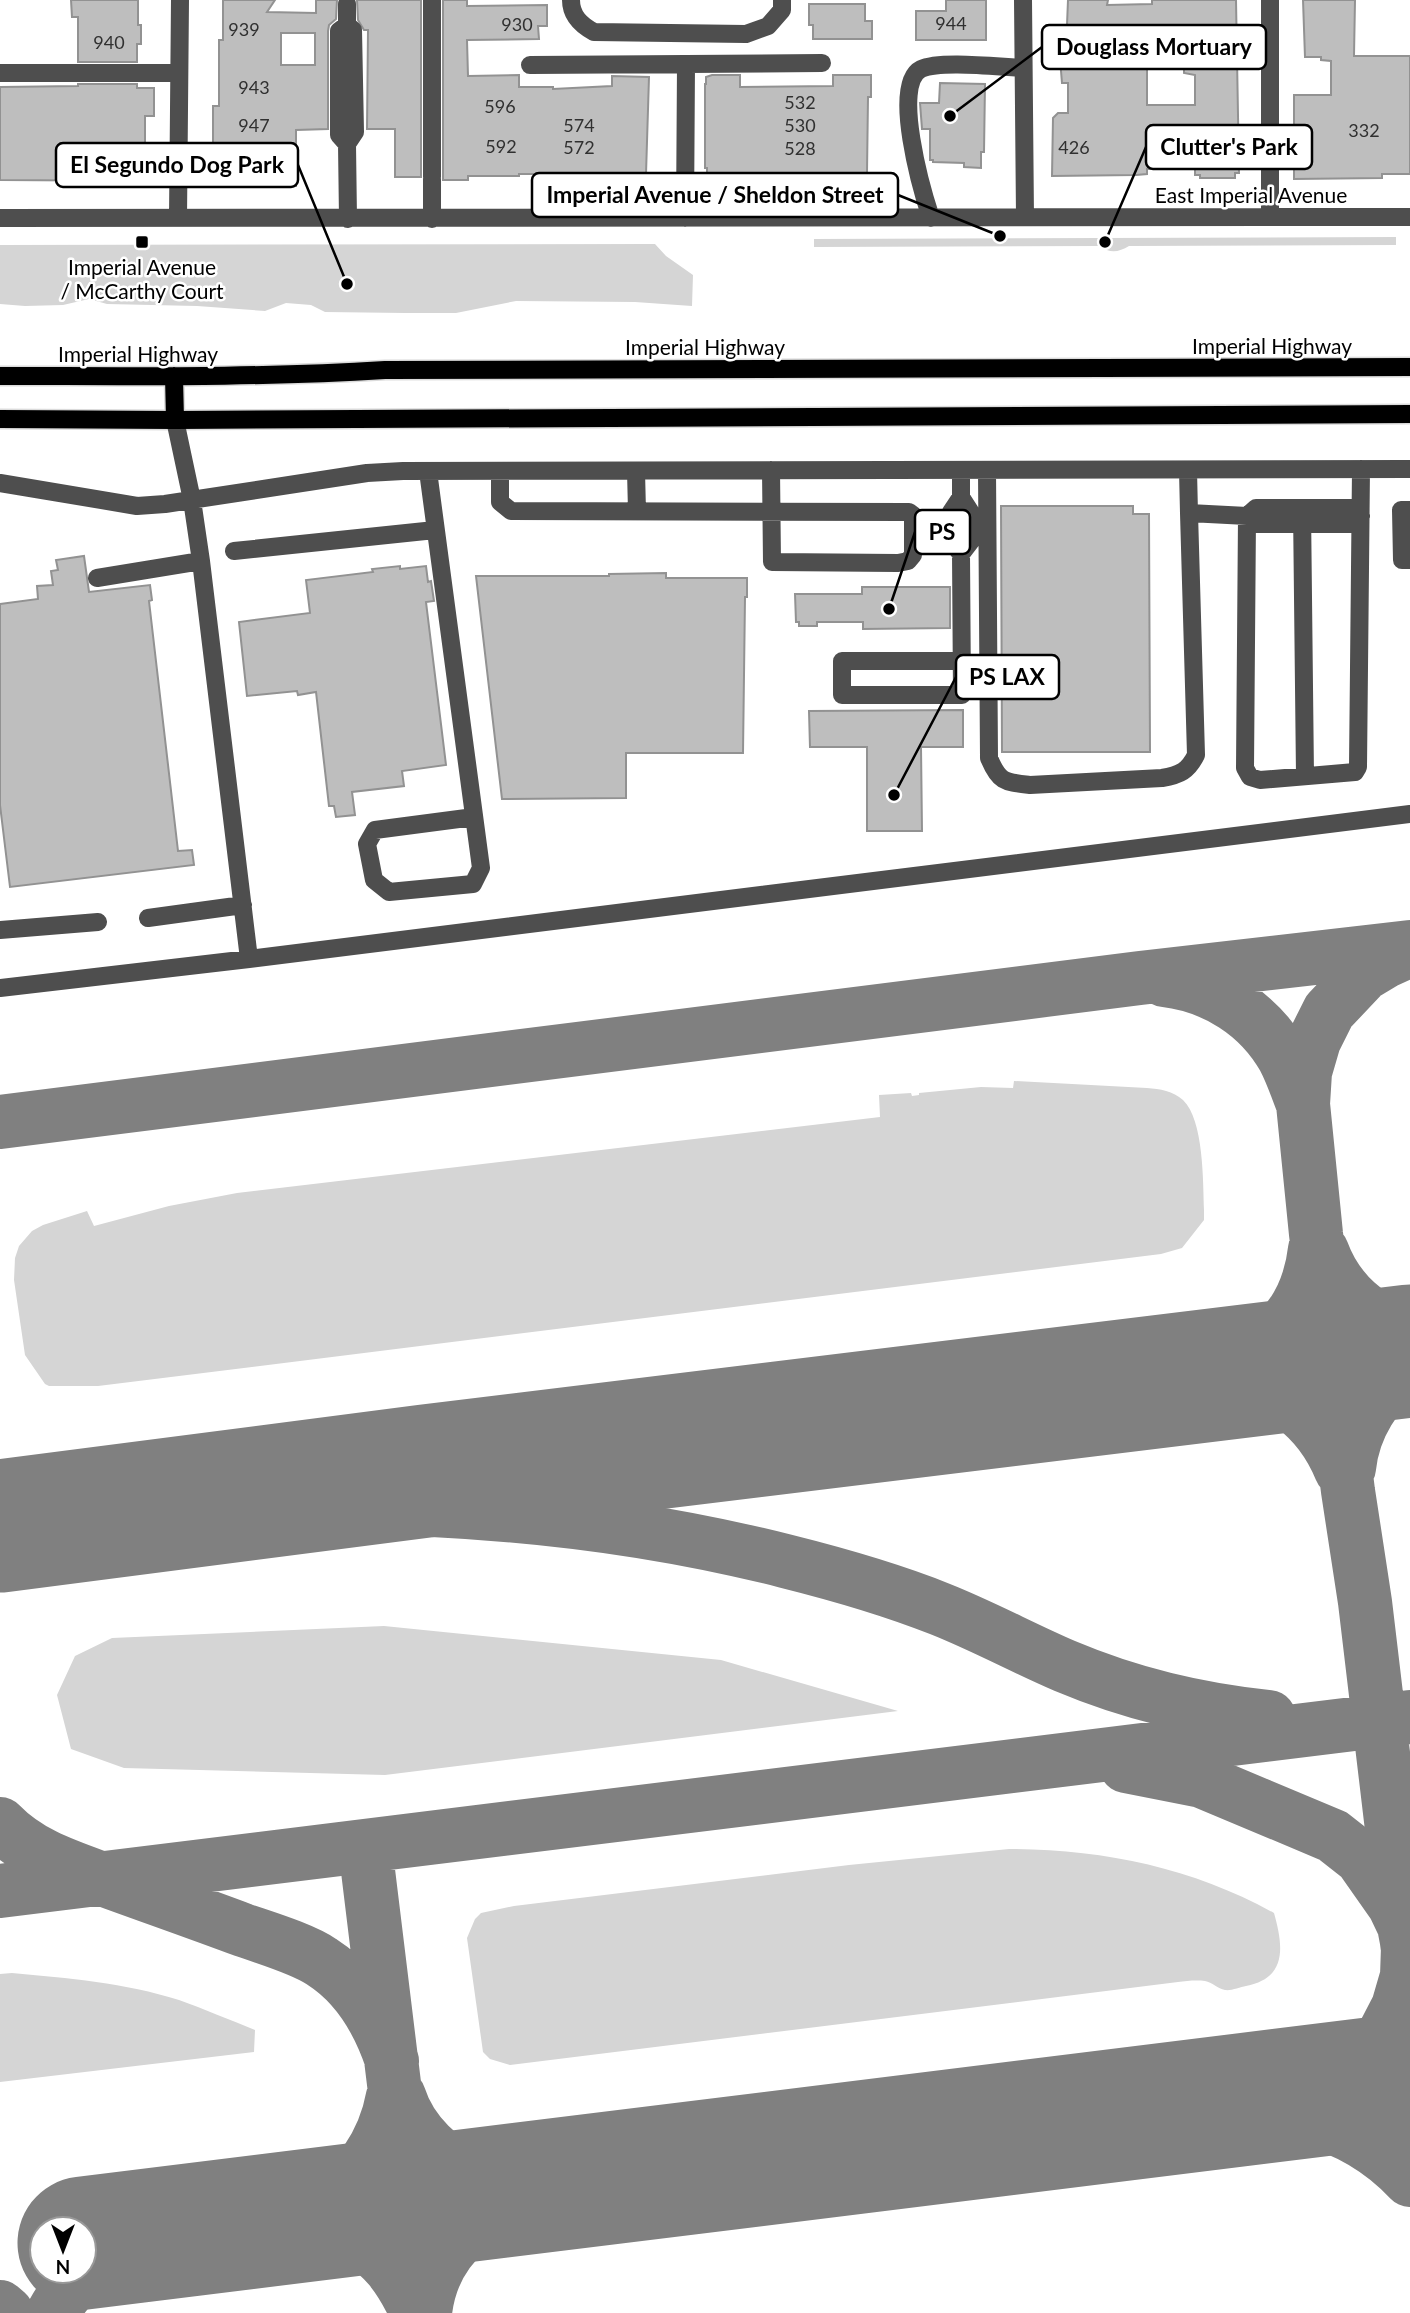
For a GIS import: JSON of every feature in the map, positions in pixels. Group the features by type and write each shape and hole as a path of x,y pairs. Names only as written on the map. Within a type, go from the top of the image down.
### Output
{"main road":[{"name":"Imperial Highway","path":"0,376 324,374 385,370 1410,368"},
{"path":"174,376 175,420"},
{"path":"0,419 1410,414"}],"street":[{"path":"178,218 180,0"},
{"path":"432,0 432,219"},
{"path":"571,0 571,9 581,25 594,32 746,34 768,26 782,10 782,0"},
{"path":"1023,0 1025,217"},
{"path":"1270,0 1270,217"},
{"path":"347,4 347,24 353,30 355,132 347,144 348,219"},
{"path":"530,65 822,63"},
{"path":"685,218 686,64"},
{"path":"931,218 915,169 907,96 910,81 918,70 932,65 1023,68"},
{"path":"0,73 179,73"},
{"name":"East Imperial Avenue","path":"0,218 1410,217"},
{"path":"175,420 192,500 201,561 249,959"},
{"path":"1247,516 1245,768 1250,777 1260,780 1355,772 1358,767 1361,469"},
{"path":"0,483 137,506 367,473 428,471 1410,469"},
{"path":"500,471 500,502 512,511 637,512 773,512 909,512 914,515 913,555 908,561 898,563 772,562 773,512 771,470"},
{"path":"961,470 961,497 951,512 951,541 961,554 962,661 962,695 842,695 842,661 962,661"},
{"path":"987,470 989,758 996,774 1009,783 1030,785 1176,776 1189,768 1196,755 1188,470"},
{"path":"428,471 481,869 473,884 389,892 374,880 367,844 375,830 474,817"},
{"path":"636,471 637,512"},
{"path":"1189,513 1247,516 1256,508 1303,516 1351,508 1361,516"},
{"path":"1410,510 1401,510 1402,560 1410,560"},
{"path":"1303,516 1305,776"},
{"path":"234,551 435,530"},
{"path":"97,578 201,561"},
{"path":"0,988 1410,814"},
{"path":"148,918 243,905"},
{"path":"0,930 98,922"}],"shaded area":[{"path":"1396,237 1396,245 1129,246 1114,251 1100,246 814,247 814,239"},
{"path":"655,244 666,256 693,275 692,306 635,302 516,301 456,313 405,313 325,312 311,305 286,303 265,311 107,304 89,299 63,305 0,304 0,245"},
{"path":"1014,1081 1152,1088 1171,1093 1183,1100 1190,1109 1199,1136 1204,1220 1182,1248 1161,1254 98,1386 49,1386 25,1355 14,1280 15,1258 19,1246 32,1231 43,1225 87,1211 94,1226 169,1206 237,1193 880,1117 879,1095 911,1093 912,1096 981,1087 1013,1088"},
{"path":"384,1626 721,1660 898,1711 385,1775 124,1768 71,1749 57,1695 75,1656 112,1638"},
{"path":"1009,1849 1112,1857 1179,1873 1243,1897 1274,1913 1280,1948 1276,1968 1260,1982 1230,1990 1205,1981 1184,1981 510,2065 490,2059 483,2052 467,1938 475,1919 481,1913 514,1906 849,1865"},
{"path":"12,1973 117,1985 179,2000 255,2030 254,2052 0,2082 0,1974"}],"building":[{"path":"71,0 138,0 141,44 137,44 137,62 78,62 78,17 72,17"},
{"path":"223,0 275,0 267,12 316,13 316,0 337,0 336,19 329,25 328,31 328,129 296,130 296,186 268,186 268,179 236,179 236,184 213,184 213,106 219,106 219,40 223,40","holes":["281,33 315,33 315,65 281,65"]},
{"path":"357,0 421,0 421,177 395,177 395,129 367,129 368,30 364,30 358,20"},
{"path":"443,0 467,0 467,6 547,5 547,26 538,26 539,39 467,40 468,76 519,75 519,87 553,89 612,86 612,76 649,77 646,174 641,174 641,177 612,177 612,174 519,174 443,180"},
{"path":"946,0 986,0 986,40 916,40 916,11 946,11"},
{"path":"1068,0 1108,0 1107,5 1152,4 1152,0 1236,0 1239,173 1235,173 1235,178 1200,178 1200,175 1195,175 1195,169 1147,169 1147,174 1136,175 1052,176 1053,118 1058,113 1068,113 1068,83 1062,83 1060,59 1060,25 1067,25","holes":["1134,32 1175,32 1178,68 1184,68 1184,73 1195,75 1195,105 1147,105 1147,66 1134,66"]},
{"path":"1303,0 1355,0 1354,56 1410,56 1410,174 1382,174 1382,178 1294,179 1294,95 1331,95 1331,61 1321,60 1321,57 1305,57"},
{"path":"809,4 865,4 865,21 872,21 872,39 813,39 813,25 809,25"},
{"path":"740,75 740,87 833,86 833,75 871,75 871,97 868,97 867,173 862,176 833,176 833,173 707,174 705,84 706,77"},
{"path":"940,83 985,84 984,152 981,152 981,168 964,167 964,163 930,160 930,129 922,129 920,103 939,103"},
{"path":"137,84 137,88 154,88 154,116 145,116 145,153 155,153 155,181 0,180 0,87"},
{"path":"1001,506 1133,506 1133,514 1149,514 1150,752 1002,752"},
{"path":"84,556 89,592 150,585 152,600 149,601 178,851 192,850 194,865 10,887 0,805 0,604 38,599 37,586 53,585 51,571 58,570 56,560"},
{"path":"400,566 400,569 426,566 428,582 431,581 434,601 426,602 446,765 402,771 404,786 352,792 355,815 336,817 334,806 329,806 316,692 247,696 239,622 310,613 306,580"},
{"path":"666,573 666,578 747,578 743,753 626,753 626,798 502,799 476,576"},
{"path":"862,587 950,587 950,628 863,629 863,622 817,622 817,626 799,626 799,622 796,622 795,594 862,594"},
{"path":"963,710 963,747 921,747 922,831 867,831 867,747 810,747 809,711"}],"taxiway":[{"path":"0,1122 1140,978 1410,947"},
{"path":"1406,952 1364,974 1329,1011 1314,1041 1305,1072 1303,1104 1316,1234 1410,1965"},
{"path":"1164,980 1183,983 1218,996 1234,1005 1262,1028 1284,1058 1303,1104"},
{"path":"1191,1373 1238,1359 1276,1333 1302,1297 1315,1249"},
{"path":"1322,1251 1336,1279 1356,1302 1381,1320 1410,1333"},
{"path":"1349,1468 1355,1439 1368,1411 1387,1387 1410,1368"},
{"path":"1100,1389 1217,1380 1257,1387 1276,1395 1308,1419 1321,1434 1341,1470"},
{"path":"105,1513 194,1514 328,1508 406,1509 570,1521 678,1538 805,1566 902,1595 956,1616 1089,1676 1139,1692 1191,1705 1269,1717"},
{"path":"0,1551 39,1526 86,1515"},
{"path":"0,1891 1410,1717"},
{"path":"1126,1766 1202,1781 1333,1836 1361,1858 1394,1905 1404,1926 1408,1947 1407,1976 1398,2007 1383,2036 1361,2060 1300,2093"},
{"path":"0,1824 33,1850 58,1862 284,1944 322,1962 357,1993 381,2032 392,2061"},
{"path":"365,1846 422,2313"},
{"path":"258,2221 312,2207 328,2199 355,2176 366,2162 383,2130 393,2096"},
{"path":"399,2096 419,2134 440,2155 465,2171 515,2183 554,2186"},
{"path":"1183,2107 1246,2109 1305,2118 1333,2127 1360,2140 1385,2157 1410,2180"},
{"path":"425,2313 430,2287 439,2265 452,2246 468,2230 507,2205 553,2186"},
{"path":"268,2222 319,2228 359,2242 390,2268 417,2313"},
{"path":"53,2313 77,2280 129,2237"},
{"path":"0,2307 7,2313"}],"runway":[{"path":"0,1526 426,1471 1410,1351"},
{"path":"98,2241 1410,2079"}],"place":[{"name":"Douglass Mortuary","path":"950,116"},
{"name":"Imperial Avenue / Sheldon Street","path":"1000,236"},
{"name":"Imperial Avenue / McCarthy Court","path":"142,242"},
{"name":"Clutter's Park","path":"1105,242"},
{"name":"El Segundo Dog Park","path":"347,284"},
{"name":"PS","path":"889,609"},
{"name":"PS LAX","path":"894,795"}]}
